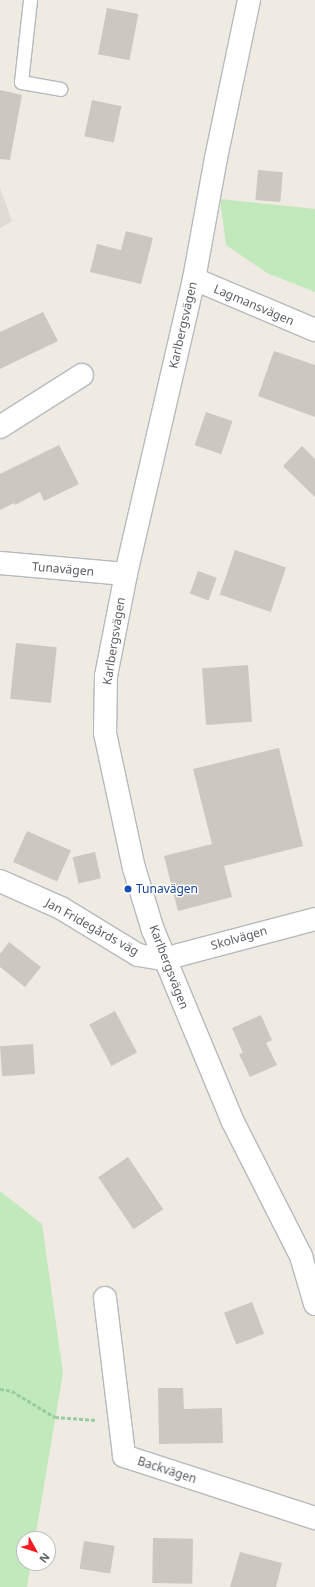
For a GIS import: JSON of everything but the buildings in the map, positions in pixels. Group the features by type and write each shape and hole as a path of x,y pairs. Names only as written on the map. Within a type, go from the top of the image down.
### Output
{"street":[{"name":"Karlbergsvägen","path":"249,0 216,158 194,279 126,574 106,676 105,733 134,868 164,959 232,1120 301,1256 315,1304"},
{"name":"Lagmansvägen","path":"194,279 315,330"},
{"path":"0,426 82,375"},
{"name":"Tunavägen","path":"0,564 126,574"},
{"name":"Jan Fridegårds väg","path":"0,881 62,908 138,955 164,959"},
{"name":"Skolvägen","path":"164,959 315,918"},
{"name":"Backvägen","path":"105,1298 124,1456 315,1518"}],"lane":[{"path":"30,0 21,82 60,90"}],"path":[{"path":"0,1389 12,1391 55,1417 120,1421"}],"shaded area":[{"path":"0,188 12,221 0,228"}],"green space":[{"path":"220,199 315,209 315,292 267,273 226,245"},
{"path":"0,1191 42,1224 63,1373 36,1531 16,1531 16,1571 30,1571 27,1587 0,1587"}],"place":[{"name":"Tunavägen","path":"128,889"}]}
